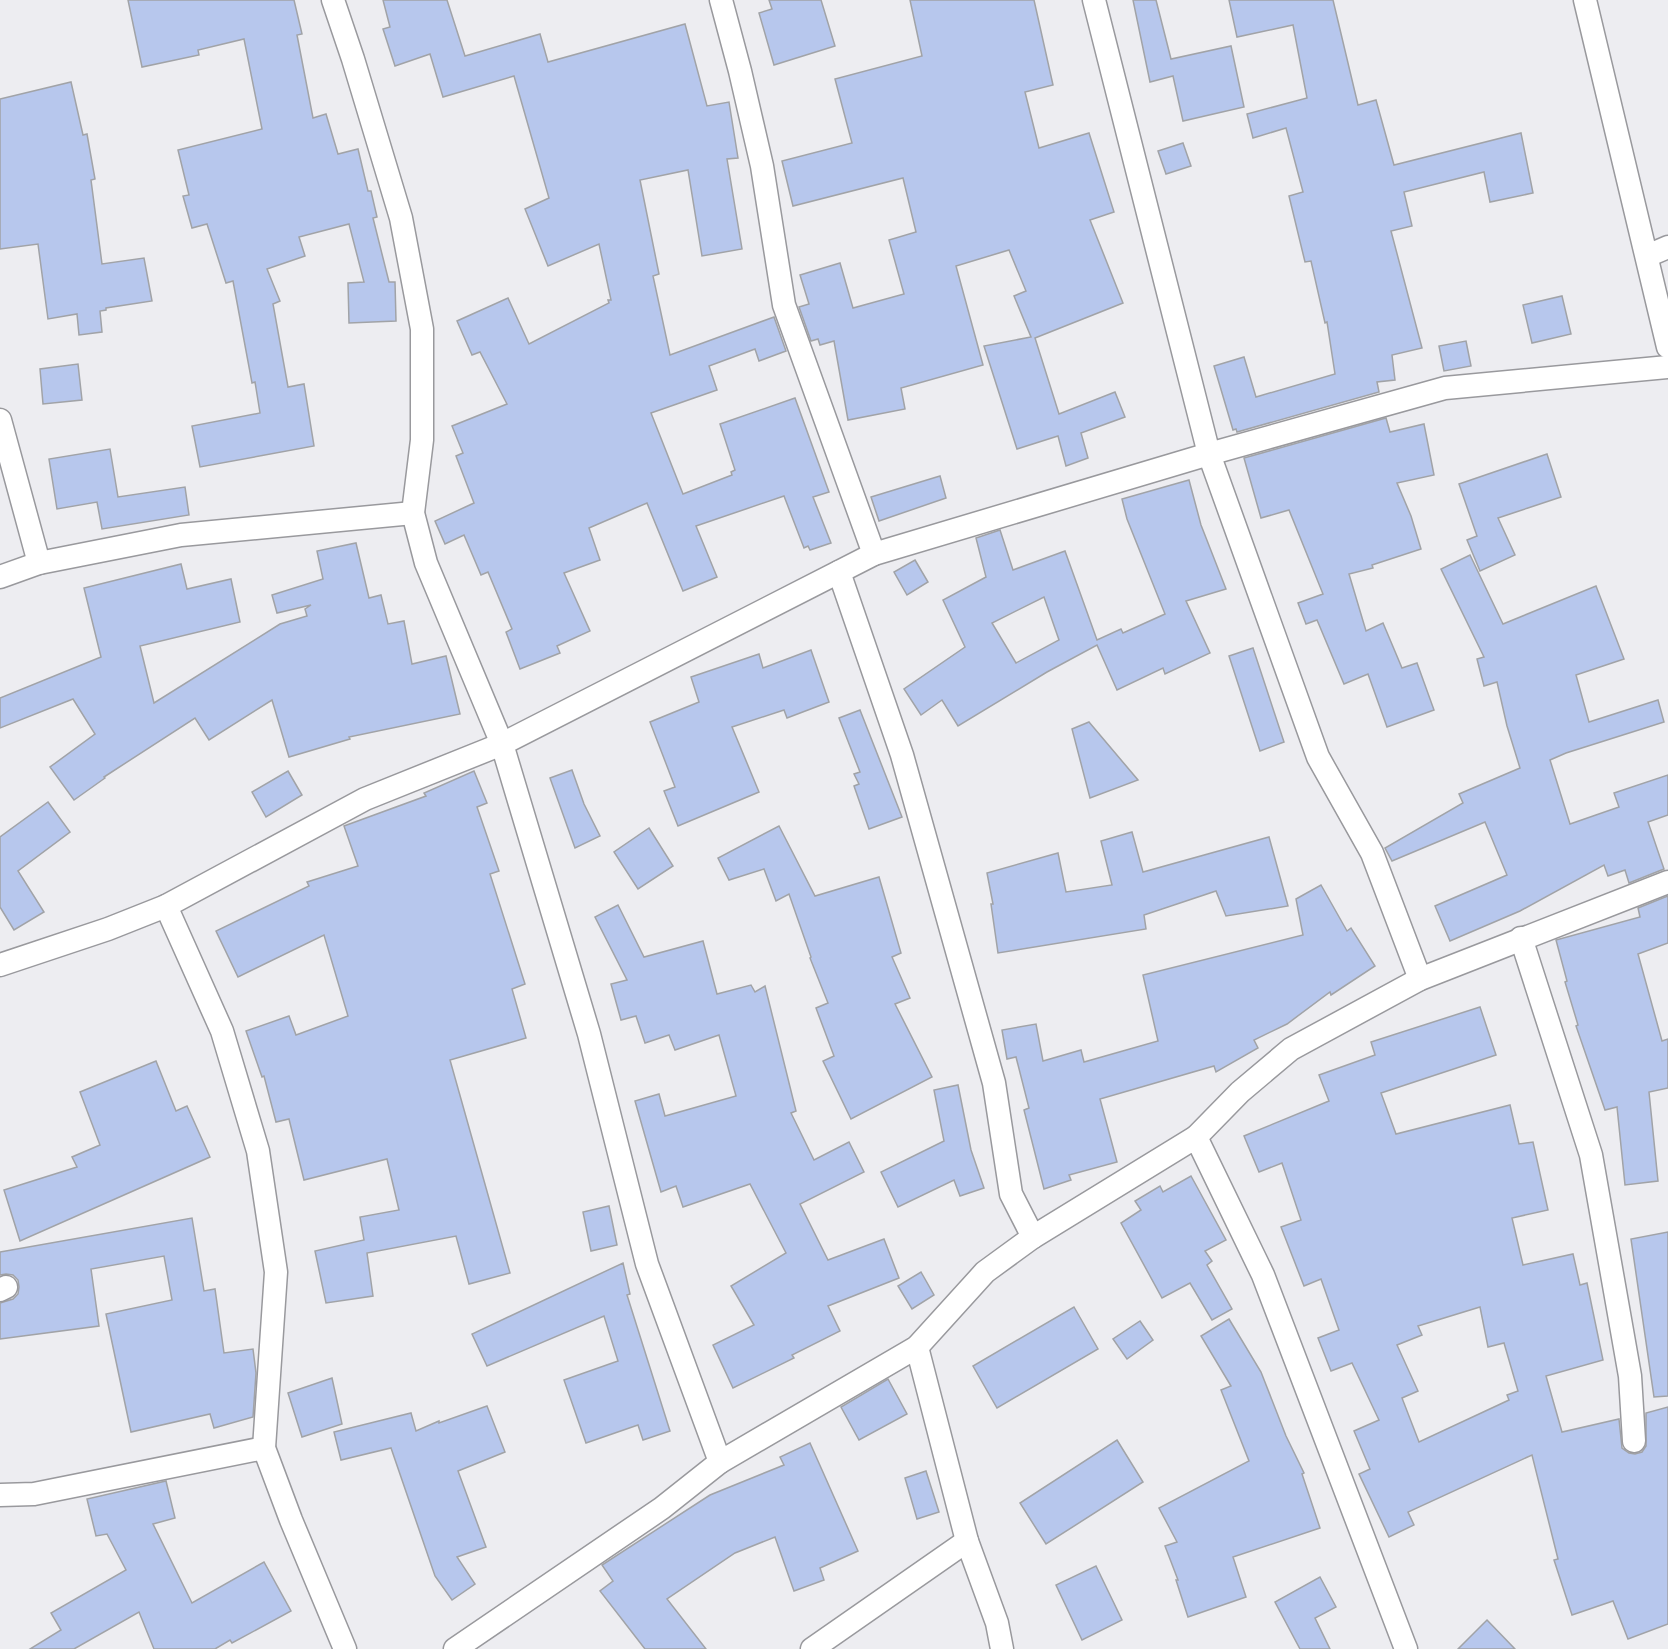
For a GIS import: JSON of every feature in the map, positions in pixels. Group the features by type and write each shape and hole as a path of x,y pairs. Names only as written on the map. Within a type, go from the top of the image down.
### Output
{"street":[{"path":"333,0 401,218 422,328 422,440 412,513 426,563 502,744 589,1034 647,1264 720,1462"},
{"path":"721,0 762,166 784,305 874,554"},
{"path":"1094,0 1209,454 1318,757 1372,853 1420,979"},
{"path":"1585,0 1668,347"},
{"path":"1647,256 1668,247"},
{"path":"0,965 108,929 166,906 365,799 502,744 874,554 1209,454 1445,388 1668,366"},
{"path":"0,420 39,563"},
{"path":"0,577 39,563 181,535 412,513"},
{"path":"838,572 906,766 994,1083 1011,1194 1033,1237"},
{"path":"455,1649 662,1508 720,1462 917,1347 985,1272 1033,1237 1197,1137 1240,1092 1291,1049 1420,979 1668,882"},
{"path":"166,906 222,1031 258,1151 276,1272 264,1448 291,1520 345,1649"},
{"path":"1521,938 1591,1155 1630,1376 1634,1441"},
{"path":"1197,1137 1263,1275 1406,1649"},
{"path":"917,1347 967,1541 997,1623 1002,1649"},
{"path":"0,1495 34,1494 264,1448"},
{"path":"812,1649 967,1541"}],"building":[{"path":"128,0 294,0 302,34 297,35 313,118 326,114 338,154 358,149 368,191 371,191 377,217 373,218 389,282 395,282 396,321 349,323 348,283 364,282 349,224 299,237 305,256 267,269 280,301 273,304 288,387 304,384 314,446 200,467 192,426 260,413 255,382 252,383 233,281 226,283 207,224 192,228 183,196 189,195 178,150 262,129 244,39 198,50 199,55 142,67"},
{"path":"383,0 447,0 465,56 540,34 548,62 685,24 707,106 729,102 738,158 727,159 742,249 702,256 688,170 640,180 659,274 653,276 670,355 774,317 786,351 759,361 755,349 709,366 717,390 651,413 683,494 732,475 731,472 735,470 720,424 795,398 829,492 813,497 831,543 810,550 808,546 804,548 784,496 696,526 717,577 683,591 647,503 589,528 600,560 564,573 590,631 557,646 560,653 520,669 506,632 512,629 488,572 481,575 464,535 445,544 435,521 474,503 456,456 463,453 452,426 507,404 480,352 472,355 457,321 508,298 529,344 611,300 599,244 548,266 525,209 549,198 514,76 443,97 430,54 395,66 383,29 390,27"},
{"path":"769,0 821,0 835,46 774,65 759,13 772,9"},
{"path":"910,0 1034,0 1053,85 1025,92 1039,148 1089,133 1114,212 1090,220 1123,303 1035,338 1059,414 1115,392 1125,417 1081,433 1088,458 1066,466 1058,436 1017,449 984,346 1031,337 1014,296 1026,291 1009,250 956,266 983,365 901,388 905,409 848,420 834,341 820,345 818,339 811,341 799,307 809,304 800,275 840,263 853,308 904,294 889,240 916,232 903,178 793,206 782,161 852,143 835,79 922,56"},
{"path":"1133,0 1156,0 1171,59 1231,46 1244,107 1183,121 1173,76 1150,82"},
{"path":"1229,0 1333,0 1358,105 1376,100 1394,165 1521,133 1533,193 1490,202 1484,172 1404,192 1412,226 1391,231 1422,348 1392,355 1395,380 1377,382 1379,392 1237,432 1236,429 1233,430 1214,366 1244,357 1256,397 1335,374 1327,322 1325,323 1311,261 1305,262 1289,196 1303,192 1286,128 1253,138 1247,114 1307,98 1293,25 1237,37"},
{"path":"71,82 83,135 87,134 95,179 91,180 102,264 144,258 152,301 106,308 100,311 102,332 79,335 77,314 48,319 38,244 0,249 0,99"},
{"path":"1183,143 1191,166 1166,174 1158,151"},
{"path":"1562,296 1571,334 1532,343 1523,305"},
{"path":"1466,341 1471,366 1444,371 1439,346"},
{"path":"78,364 82,400 43,404 40,369"},
{"path":"1386,418 1390,432 1424,424 1434,475 1397,483 1411,516 1421,549 1372,565 1373,568 1349,574 1366,631 1383,623 1402,668 1417,663 1434,710 1387,727 1368,674 1344,684 1317,620 1306,624 1298,603 1323,594 1289,510 1261,518 1244,458"},
{"path":"110,449 118,497 185,487 189,515 102,529 97,502 57,509 49,459"},
{"path":"1547,454 1561,497 1498,518 1515,555 1480,571 1467,540 1477,536 1459,484"},
{"path":"940,476 946,498 879,521 871,497"},
{"path":"1189,480 1201,525 1226,589 1186,601 1210,653 1165,674 1163,668 1117,690 1097,645 1047,672 958,726 942,700 921,715 904,689 965,647 943,600 986,577 976,538 1000,530 1013,570 1065,551 1097,640 1121,629 1123,633 1165,614 1127,519 1122,499","holes":["1044,597 1059,640 1016,663 992,623"]},
{"path":"356,543 369,598 381,595 388,624 404,621 412,664 446,656 460,714 349,737 350,739 289,757 272,700 209,740 195,718 104,777 74,800 50,767 95,734 73,699 0,728 0,698 101,657 84,588 181,564 187,589 231,579 240,622 140,646 154,703 280,624 307,616 305,609 311,605 277,613 272,595 323,579 317,551"},
{"path":"1470,555 1503,624 1596,586 1624,659 1576,675 1589,722 1658,700 1664,722 1550,760 1570,824 1619,807 1614,793 1668,775 1668,815 1648,822 1664,869 1629,883 1625,870 1608,876 1604,865 1520,911 1450,941 1435,906 1507,875 1485,822 1392,861 1385,848 1463,803 1459,794 1520,768 1497,682 1484,686 1477,659 1484,657 1441,569"},
{"path":"915,560 928,582 907,595 894,572"},
{"path":"1253,648 1284,742 1260,751 1229,656"},
{"path":"811,650 829,702 787,718 784,710 732,727 759,792 678,826 664,791 675,787 650,722 699,702 691,677 759,654 763,668"},
{"path":"860,710 902,817 869,829 854,786 859,784 854,774 860,772 839,718"},
{"path":"1089,722 1138,780 1090,798 1072,729"},
{"path":"572,770 584,804 600,836 575,848 550,778"},
{"path":"288,771 302,795 266,817 252,792"},
{"path":"474,771 487,803 477,807 499,871 490,874 525,984 512,989 526,1038 450,1060 510,1273 469,1284 456,1236 367,1253 373,1296 326,1303 315,1251 364,1240 360,1217 399,1210 387,1159 304,1180 289,1119 276,1122 264,1076 262,1077 246,1031 289,1016 296,1035 348,1016 324,935 238,977 216,931 309,886 307,882 358,866 344,826 426,796 424,793"},
{"path":"48,802 70,832 18,871 44,912 14,930 0,907 0,837"},
{"path":"779,826 815,896 879,877 901,953 892,957 910,998 895,1004 932,1077 851,1119 823,1061 834,1056 816,1008 828,1003 789,894 776,901 764,869 729,880 718,858"},
{"path":"649,828 673,866 638,889 614,852"},
{"path":"1132,832 1143,872 1269,837 1288,906 1226,916 1216,891 1144,915 1146,929 998,953 987,873 1058,853 1066,892 1112,885 1101,841"},
{"path":"1321,885 1347,931 1351,928 1375,966 1331,995 1330,992 1287,1024 1254,1040 1258,1048 1216,1072 1214,1066 1100,1099 1117,1162 1069,1175 1071,1180 1044,1189 1024,1110 1029,1108 1016,1057 1007,1059 1002,1030 1036,1024 1043,1061 1081,1050 1084,1062 1158,1041 1143,975 1303,935 1296,899"},
{"path":"1668,896 1668,943 1638,954 1662,1041 1668,1039 1668,1088 1649,1092 1658,1181 1625,1185 1617,1107 1605,1110 1576,1026 1578,1025 1565,982 1567,981 1556,940 1640,917 1638,908"},
{"path":"618,905 644,957 703,941 717,994 751,985 755,992 765,986 796,1111 791,1113 814,1160 849,1142 864,1172 800,1204 828,1260 884,1239 899,1278 828,1306 840,1331 792,1355 794,1358 733,1388 713,1345 754,1325 731,1286 786,1253 750,1184 683,1207 676,1186 661,1192 635,1101 659,1094 665,1116 736,1096 719,1035 675,1050 669,1035 645,1043 636,1016 621,1020 611,984 627,980 595,917"},
{"path":"1480,1007 1496,1055 1381,1093 1396,1134 1510,1105 1519,1144 1533,1142 1548,1210 1512,1218 1523,1265 1573,1254 1580,1285 1587,1283 1603,1360 1546,1376 1562,1432 1619,1419 1622,1448 1635,1454 1642,1452 1646,1446 1646,1413 1668,1407 1668,1624 1628,1639 1613,1601 1572,1615 1554,1560 1558,1559 1532,1455 1408,1512 1414,1525 1389,1537 1359,1474 1370,1469 1354,1431 1379,1420 1352,1363 1331,1371 1318,1338 1339,1330 1321,1279 1304,1286 1281,1227 1301,1220 1282,1163 1259,1172 1244,1136 1329,1101 1319,1075 1375,1055 1371,1042","holes":["1480,1307 1488,1347 1504,1343 1518,1391 1507,1395 1509,1400 1419,1442 1402,1398 1418,1391 1397,1345 1422,1335 1418,1326"]},
{"path":"156,1061 176,1111 187,1106 210,1157 20,1241 4,1190 77,1167 72,1157 100,1145 80,1092"},
{"path":"958,1085 971,1150 984,1188 960,1196 954,1180 898,1207 881,1172 944,1141 934,1090"},
{"path":"1191,1176 1226,1240 1205,1251 1212,1261 1207,1265 1232,1309 1212,1320 1190,1283 1162,1298 1121,1223 1141,1210 1135,1201 1160,1186 1163,1192"},
{"path":"609,1206 617,1245 591,1251 583,1212"},
{"path":"192,1218 204,1291 215,1289 224,1353 253,1349 256,1373 253,1417 214,1428 210,1414 131,1432 106,1314 172,1300 164,1256 91,1269 99,1326 0,1339 0,1303 13,1299 18,1294 19,1287 18,1280 13,1275 0,1275 0,1252"},
{"path":"1668,1232 1668,1396 1654,1397 1631,1239"},
{"path":"623,1263 630,1294 627,1295 670,1431 643,1440 638,1425 586,1443 564,1380 618,1361 604,1316 487,1366 472,1334"},
{"path":"921,1272 934,1295 912,1309 898,1286"},
{"path":"1074,1307 1098,1349 997,1408 973,1366"},
{"path":"1229,1319 1261,1372 1286,1436 1304,1473 1302,1474 1320,1528 1233,1557 1246,1597 1188,1617 1176,1580 1178,1580 1165,1546 1177,1542 1159,1508 1249,1461 1221,1390 1231,1386 1201,1336"},
{"path":"1140,1321 1153,1340 1127,1359 1113,1339"},
{"path":"332,1378 342,1424 302,1437 288,1393"},
{"path":"888,1379 907,1414 859,1440 841,1407"},
{"path":"487,1406 505,1452 458,1471 486,1547 457,1557 475,1584 452,1600 435,1576 391,1448 341,1460 334,1432 411,1413 416,1431"},
{"path":"1117,1440 1143,1482 1046,1544 1020,1503"},
{"path":"810,1443 858,1551 820,1568 824,1580 794,1591 775,1537 735,1553 667,1599 706,1649 645,1649 600,1591 613,1581 602,1565 710,1495 784,1465 780,1457"},
{"path":"926,1471 939,1512 917,1519 905,1478"},
{"path":"166,1481 175,1518 153,1524 192,1603 264,1562 291,1611 232,1643 230,1640 215,1649 154,1649 139,1612 74,1649 30,1649 61,1630 51,1613 126,1570 107,1534 96,1536 87,1499"},
{"path":"1096,1566 1122,1620 1082,1640 1056,1585"},
{"path":"1320,1577 1336,1607 1315,1618 1330,1649 1300,1649 1275,1602"},
{"path":"1487,1620 1515,1649 1458,1649"}]}
